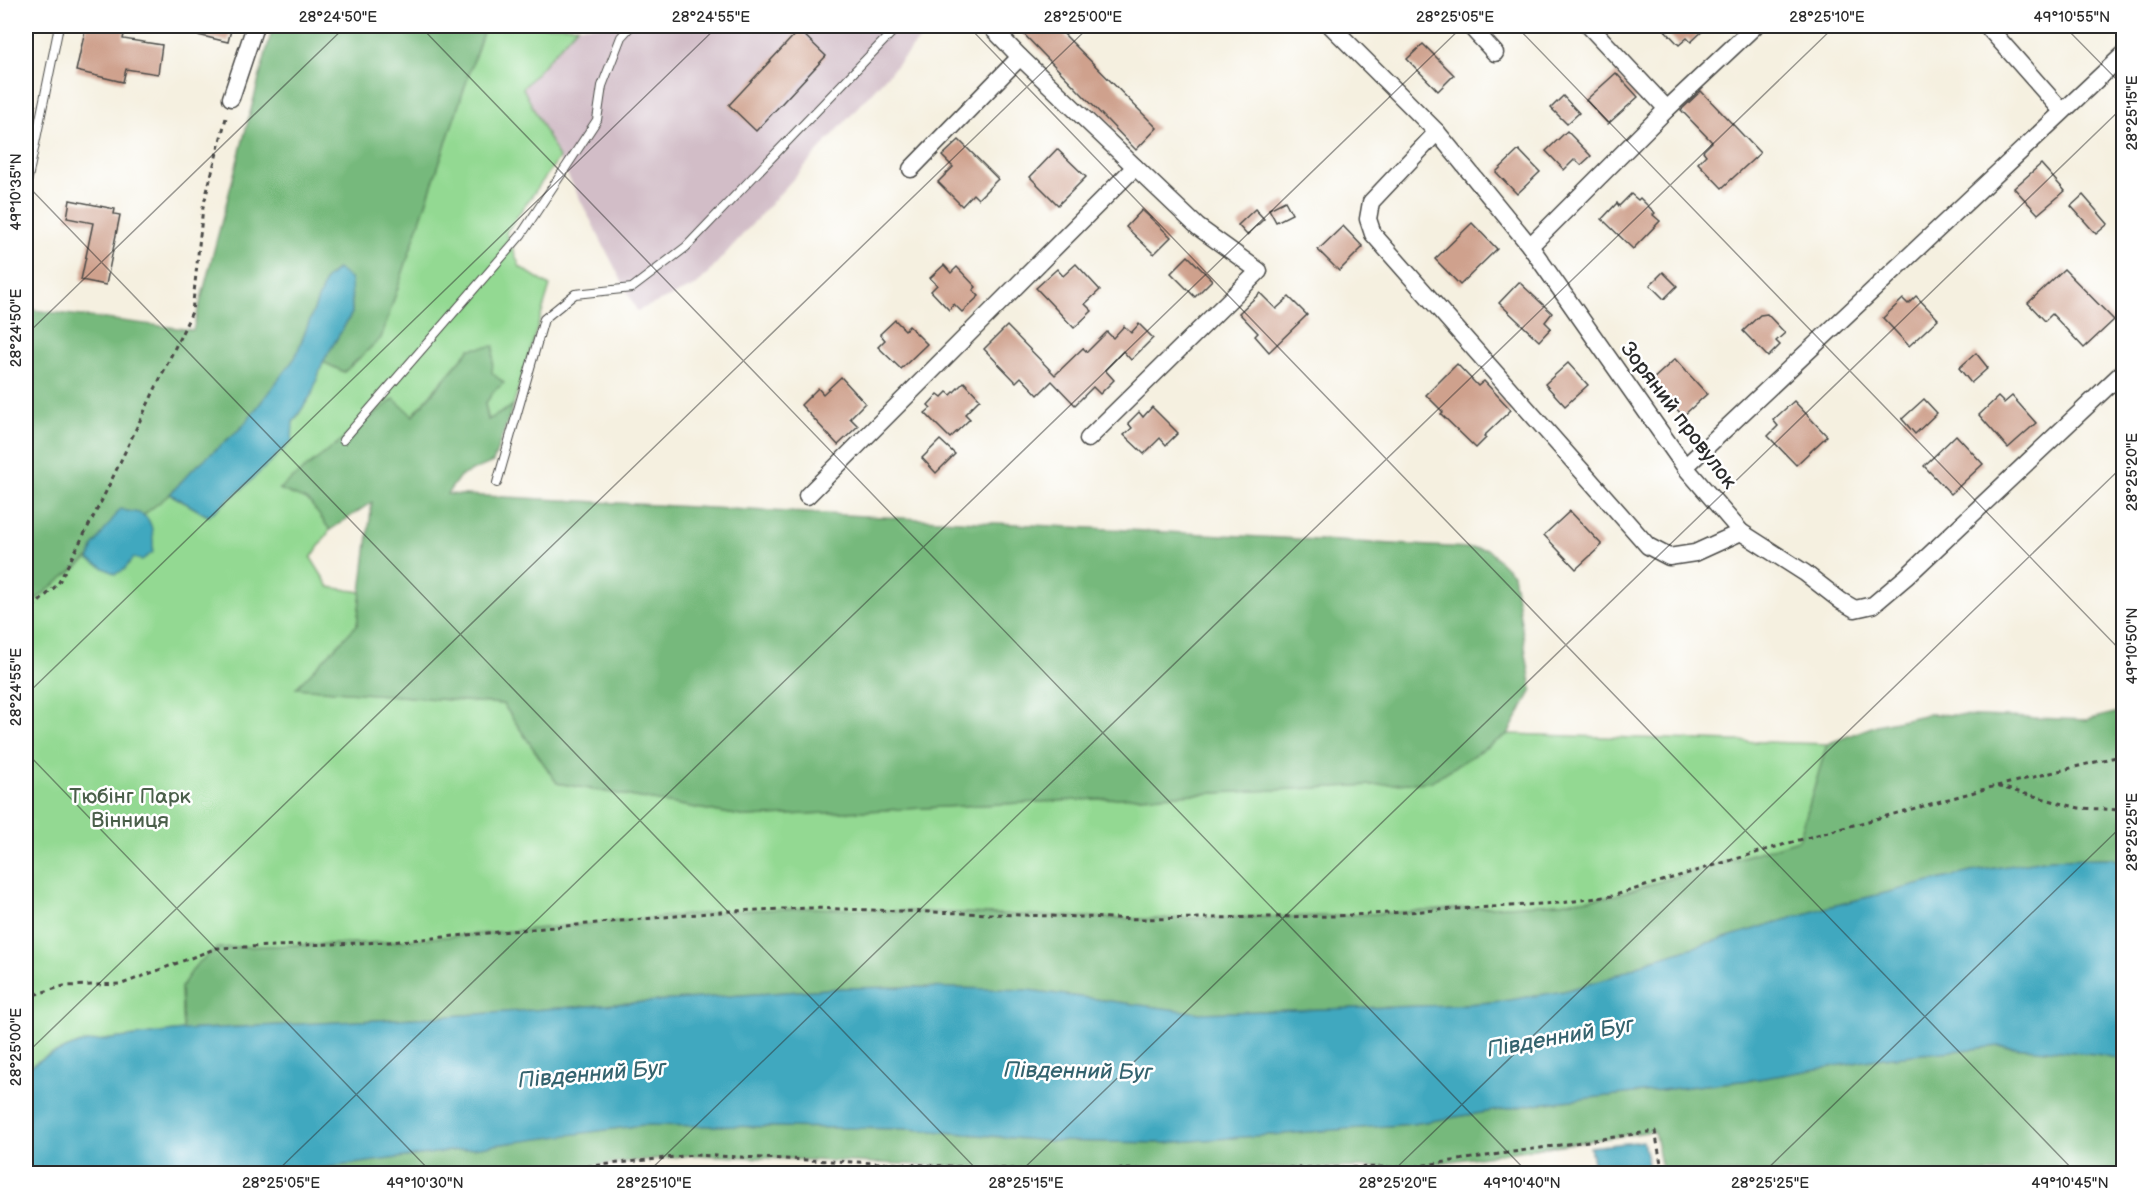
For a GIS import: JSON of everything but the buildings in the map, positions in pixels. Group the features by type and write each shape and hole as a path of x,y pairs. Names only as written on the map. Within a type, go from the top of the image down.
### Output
{"street":[{"path":"231,98 255,26"},
{"path":"990,26 1198,226 1259,271 1088,439"},
{"name":"Зоряний провулок","path":"1331,26 1437,132 1530,246 1685,467 1741,532 1805,573 1855,609 1873,605 1906,577 2124,371"},
{"path":"1470,26 1495,53"},
{"path":"1589,26 1667,109"},
{"path":"1530,246 1667,109 1755,26"},
{"path":"1987,26 2062,111"},
{"path":"1685,467 2124,54"},
{"path":"911,169 1020,57"},
{"path":"1437,132 1371,202 1368,219 1373,234 1648,546 1669,557 1695,553 1741,532"},
{"path":"807,496 1135,167"}],"lane":[{"path":"26,188 59,26"},
{"path":"343,440 521,236 597,120 602,86 621,37 631,26"},
{"path":"497,483 544,319 575,294 632,288 686,247 898,26"}],"path":[{"path":"26,614 58,584 192,312 203,207 231,98"},
{"path":"26,997 64,986 122,984 217,948 389,942 731,910 811,908 1141,919 1336,916 1560,903 1612,896 1788,843 1996,786 2124,755"},
{"path":"1996,786 2079,808 2124,810"},
{"path":"516,1173 693,1155 1037,1170 1412,1167 1654,1131 1663,1173"}],"shaded area":[{"path":"578,26 932,26 697,285 637,311 523,88"}],"green space":[{"path":"273,26 485,26 381,338 344,372 323,362 352,313 351,280 337,269 326,279 295,358 242,427 192,470 170,494 26,607 26,309 193,330"},
{"name":"Тюбінг Парк Вінниця","path":"485,26 578,26 523,88 559,158 506,232 520,267 550,286 513,406 489,421 485,404 494,391 492,373 470,349 412,416 279,489 309,501 330,530 311,558 329,587 361,592 357,625 297,688 503,704 557,783 747,817 1430,782 1508,734 1827,744 1799,840 1612,896 1560,903 1336,916 1141,919 811,908 389,942 217,948 181,987 183,1030 81,1043 45,1057 26,1069 26,607 170,494 208,516 243,488 263,468 312,394 323,362 344,372 381,338"},
{"path":"494,346 492,373 504,383 494,391 485,404 488,420 513,406 493,462 460,476 447,494 1487,549 1513,574 1532,690 1508,734 1430,782 747,817 557,783 503,704 296,688 357,625 372,502 330,530 309,501 279,489 394,399 413,416 470,349"},
{"path":"2123,711 2123,862 2111,858 2050,859 1971,872 1828,907 1651,960 1607,979 1564,991 1504,1001 1456,1005 1200,1013 1028,990 842,988 436,1017 183,1030 181,987 196,965 217,948 389,942 731,911 811,908 1141,919 1336,916 1560,903 1612,896 1799,840 1827,744 1877,725 1929,714 2086,720"},
{"path":"2000,1046 2096,1054 2123,1059 2123,1173 1663,1173 1654,1131 1412,1167 1037,1170 694,1155 510,1174 268,1174 643,1125 909,1129 1048,1141 1164,1143 1412,1124 1537,1104 1758,1079 1883,1058"}],"water":[{"path":"338,269 351,280 352,313 323,362 312,394 293,422 292,441 243,488 208,516 170,494 192,470 242,427 295,358 326,279"},
{"path":"120,509 139,513 148,519 152,530 153,552 142,560 133,558 124,570 115,574 89,560 94,545"},
{"name":"Південний Буг","path":"2111,858 2123,862 2123,1059 2096,1054 2000,1046 1883,1058 1758,1079 1537,1104 1412,1124 1164,1143 1048,1141 909,1129 643,1125 294,1172 268,1174 26,1173 26,1069 45,1057 81,1043 183,1030 436,1017 842,988 1028,990 1200,1013 1456,1005 1504,1001 1564,991 1607,979 1651,960 1828,907 1971,872 2050,859"},
{"path":"1643,1141 1650,1173 1595,1173 1590,1147"}]}
